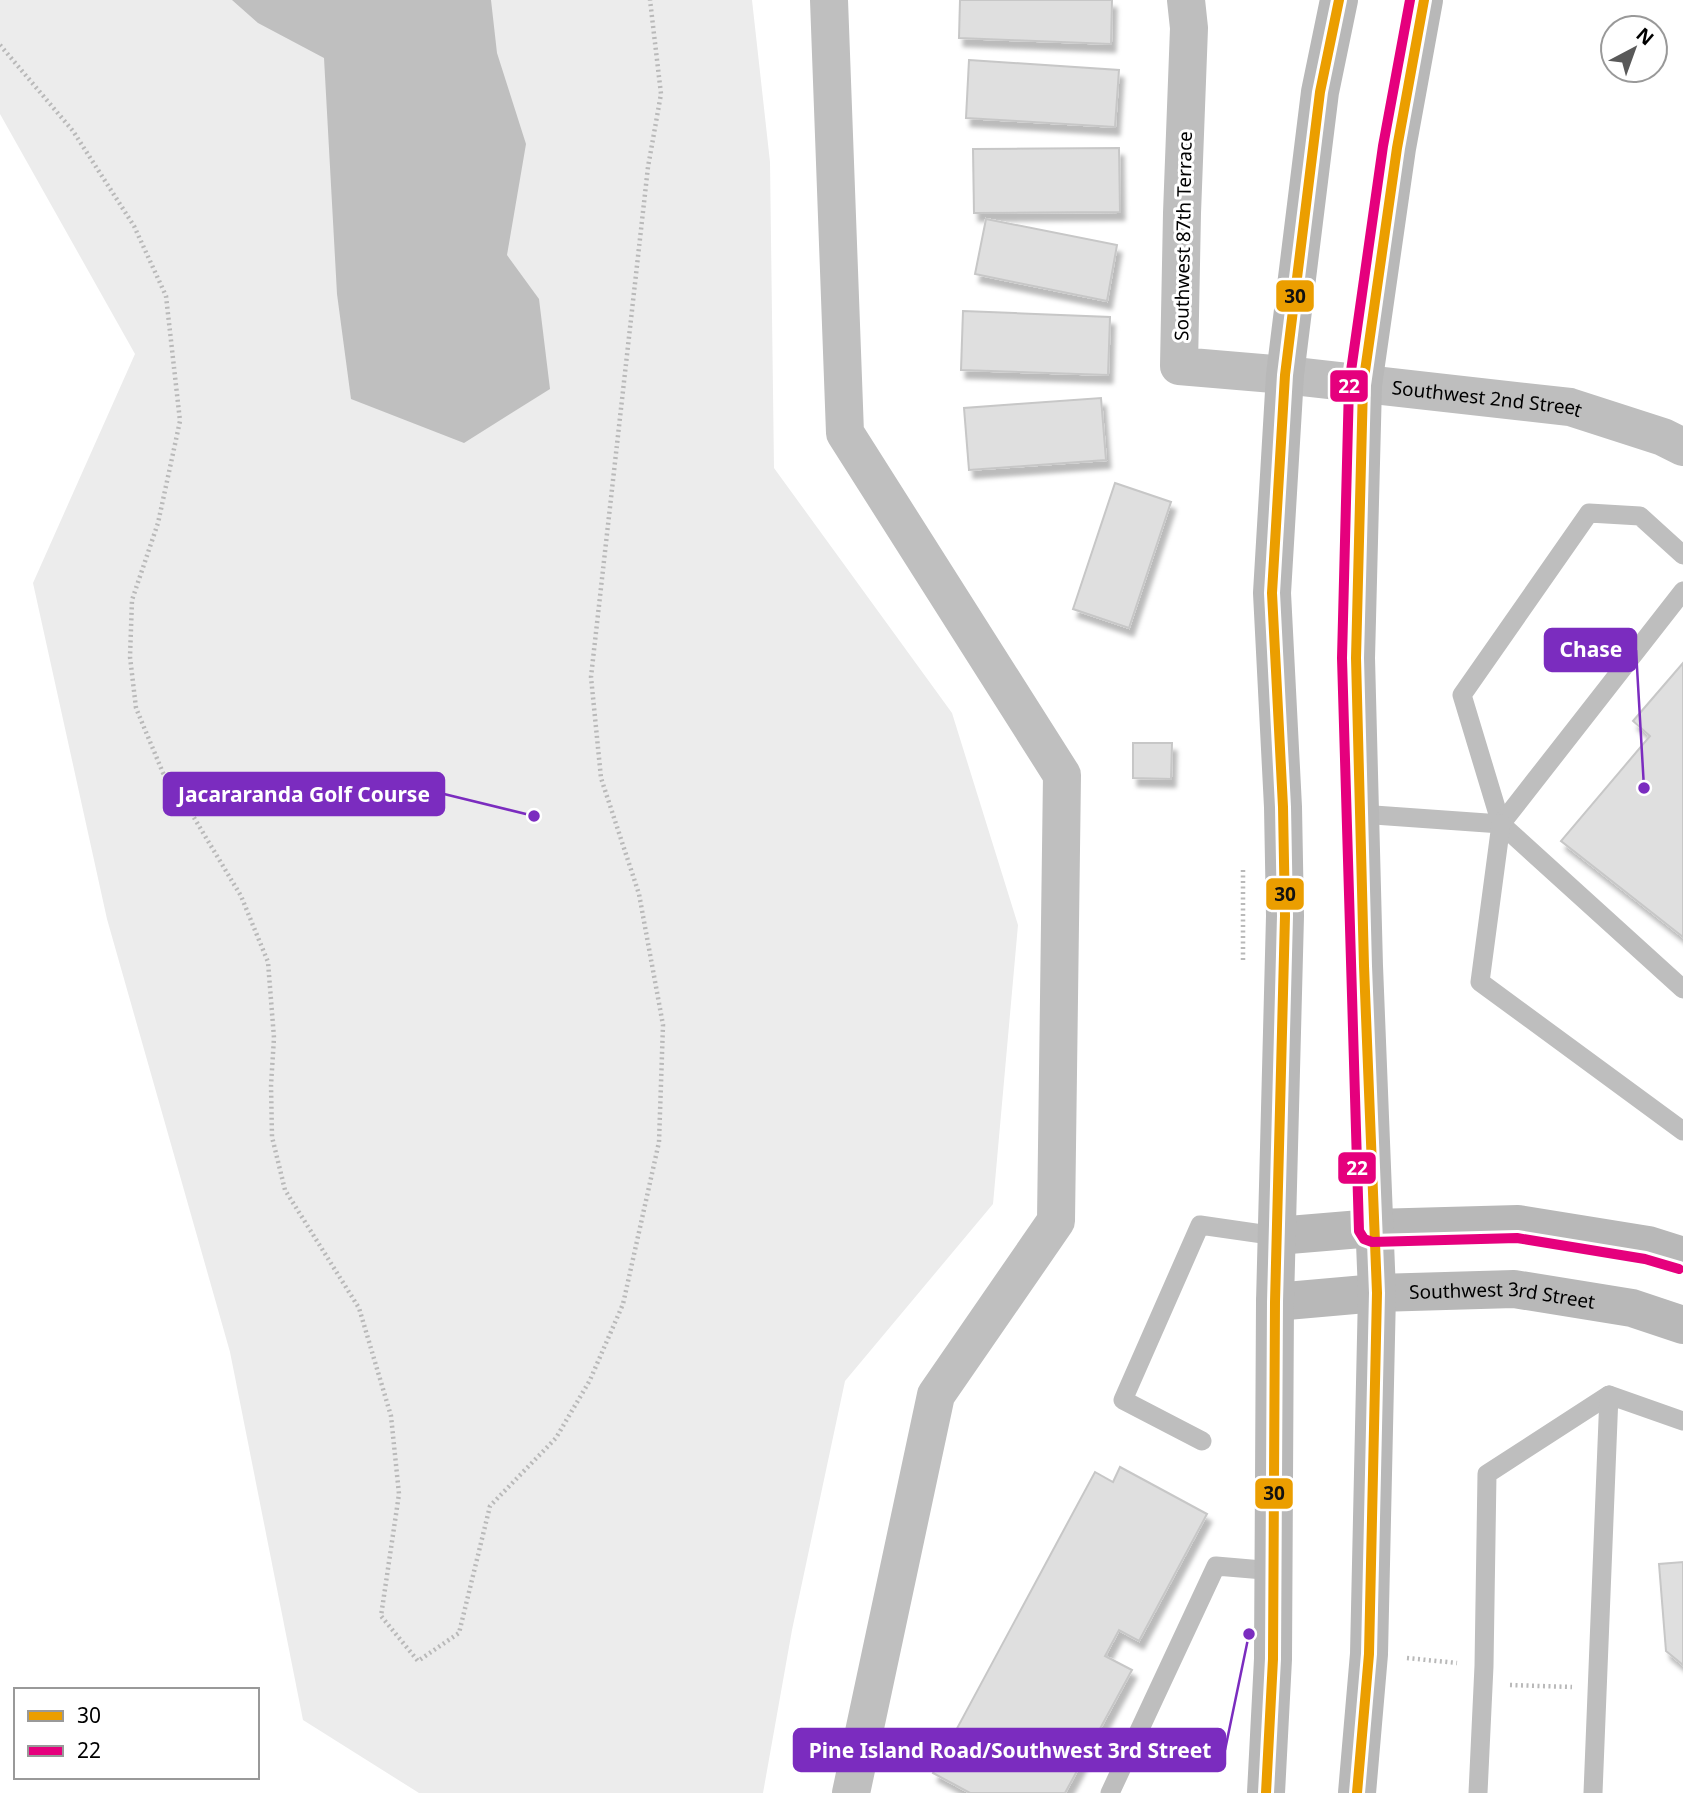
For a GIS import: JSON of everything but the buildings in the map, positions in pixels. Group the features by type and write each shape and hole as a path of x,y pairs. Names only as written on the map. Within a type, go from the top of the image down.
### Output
{"main road":[{"path":"1266,1793 1273,1659 1275,1302 1285,916 1283,807 1272,593 1285,375 1320,92 1339,0"},
{"path":"1357,1793 1369,1654 1377,1293 1356,658 1363,385 1397,149 1424,0"},
{"path":"1277,1236 1373,1228 1518,1224 1648,1245 1683,1256"},
{"name":"Southwest 3rd Street","path":"1275,1302 1377,1293 1514,1289 1633,1308 1683,1325"}],"street":[{"name":"Southwest 87th Terrace","path":"1186,0 1189,28 1180,366 1285,375"},
{"name":"Southwest 2nd Street","path":"1285,375 1570,407 1683,447"}],"lane":[{"path":"1683,555 1640,516 1590,513 1461,695 1501,824 1480,982 1683,1131"},
{"path":"1501,824 1683,591"},
{"path":"1360,814 1501,824 1683,989"},
{"path":"1202,1441 1123,1401 1200,1225 1277,1236"},
{"path":"1609,1395 1683,1421"},
{"path":"1478,1793 1484,1666 1487,1474 1609,1395"},
{"path":"1593,1793 1609,1395"},
{"path":"1110,1793 1216,1566 1274,1571"}],"path":[{"path":"0,45 73,131 134,226 166,296 180,421 158,523 132,600 130,657 136,708 163,773 193,816 241,896 268,962 274,1038 272,1137 285,1189 359,1308 391,1416 399,1494 381,1616 418,1661 459,1633 490,1506 556,1438 590,1380 623,1304 659,1142 663,1025 639,894 601,778 591,677 649,167 661,94 650,0"},
{"path":"1369,1654 1484,1666 1502,1685 1597,1688"}],"shaded area":[{"path":"0,0 752,0 770,162 774,468 952,713 1018,925 993,1204 845,1381 792,1630 763,1793 419,1793 303,1720 230,1352 107,919 33,583 135,354 0,114"},
{"path":"232,0 491,0 497,53 526,144 507,255 539,299 550,389 464,443 351,399 337,294 324,58 258,23"}],"waterway":[{"path":"829,0 845,433 1062,775 1056,1221 936,1395 851,1793"}],"transit line":[{"name":"30","path":"1266,1793 1273,1659 1275,1302 1285,916 1283,807 1272,593 1285,375 1320,92 1339,0"},
{"name":"22","path":"1410,0 1383,146 1349,385 1342,658 1359,1231 1364,1239 1372,1242 1517,1238 1645,1259 1679,1269"},
{"name":"30","path":"1357,1793 1369,1654 1377,1293 1364,966 1356,658 1363,385 1397,148 1424,0"}],"place":[{"name":"Chase","path":"1644,788"},
{"name":"Jacararanda Golf Course","path":"534,816"},
{"name":"Pine Island Road/Southwest 3rd Street","path":"1249,1634"}]}
